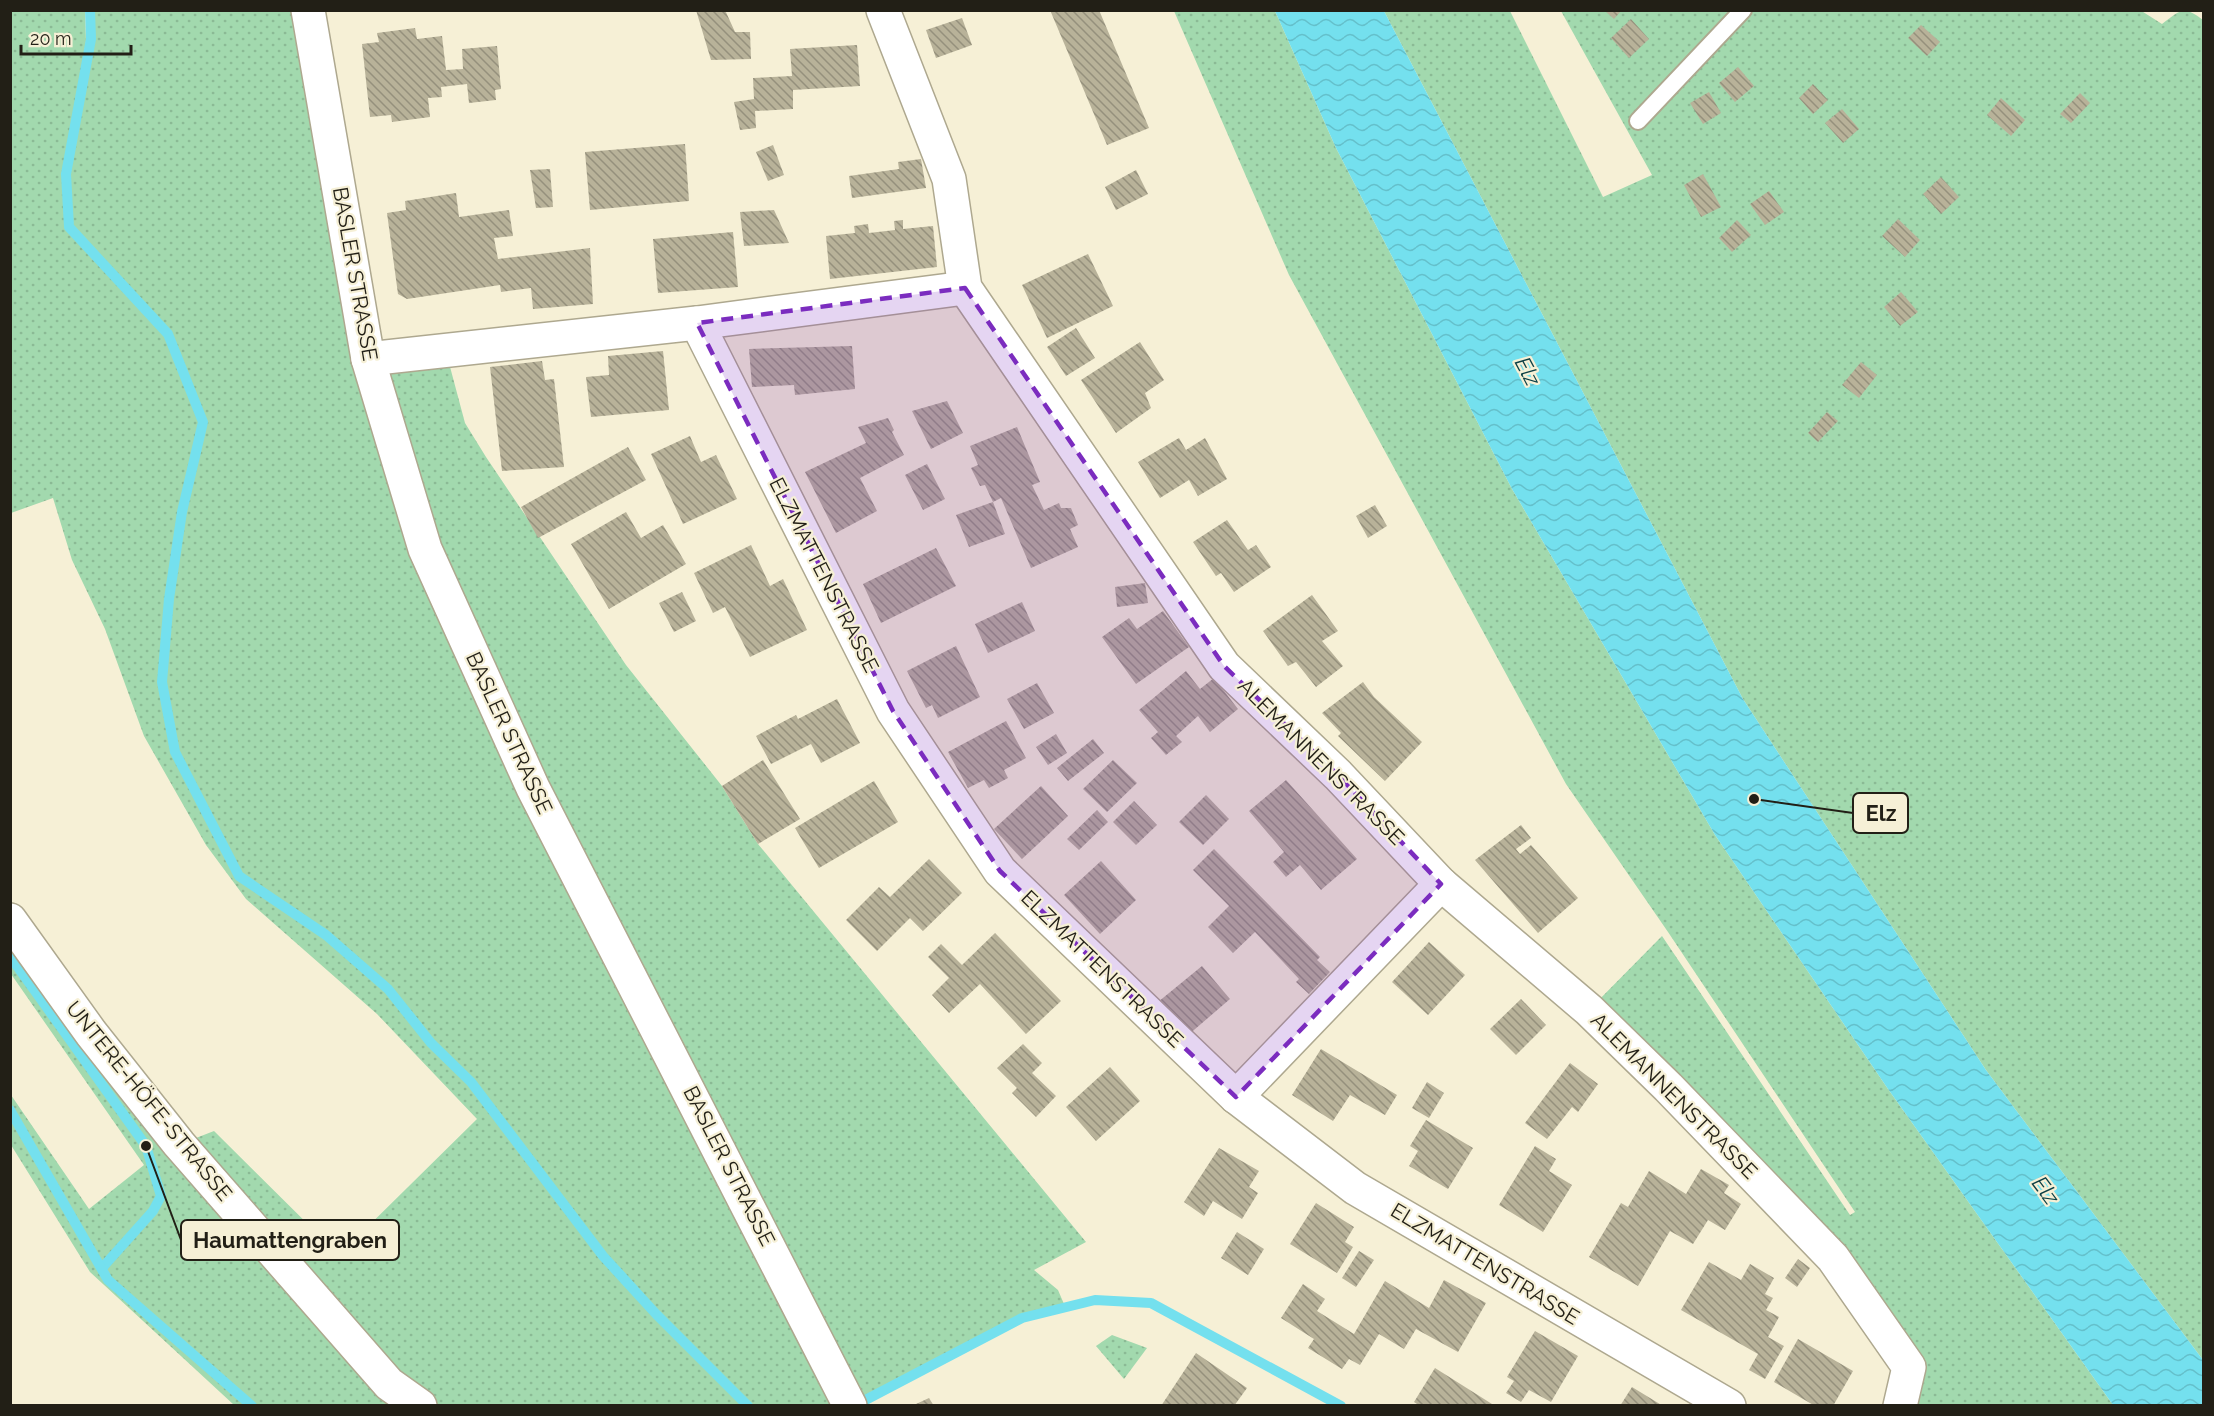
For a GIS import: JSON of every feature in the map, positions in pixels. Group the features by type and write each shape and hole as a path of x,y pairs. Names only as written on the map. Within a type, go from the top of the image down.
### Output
{"street":[{"name":"BASLER STRASSE","path":"308,10 368,359 425,549 534,788 795,1294 845,1397"},
{"name":"ALEMANNENSTRASSE","path":"883,10 949,179 965,288 1224,666 1338,775 1441,884 1589,1010 1833,1258 1909,1366 1900,1406"},
{"path":"368,359 697,323 965,288"},
{"name":"ELZMATTENSTRASSE","path":"697,323 893,711 1000,872 1236,1097 1355,1188 1729,1406"},
{"path":"1236,1097 1441,884"},
{"name":"UNTERE-HÖFE-STRASSE","path":"10,920 91,1033 179,1144 389,1384 420,1406"}],"lane":[{"path":"1638,121 1743,10"}],"highlighted area":[{"path":"965,288 1224,666 1338,775 1441,884 1236,1097 1000,871 893,711 697,323"}],"green space":[{"path":"2140,10 2162,24 2182,11 2191,12 2203,20 2203,1360 1986,1070 1743,699 1384,11 1510,11 1603,197 1652,175 1561,11"},
{"path":"11,11 85,11 86,41 77,97 85,93 95,38 94,11 308,11 368,358 445,348 465,423 626,665 722,786 758,844 1086,1242 1034,1270 1058,1290 1064,1304 1019,1315 858,1399 837,1405 234,1405 90,1272 11,1145 11,1095 89,1209 144,1165 11,974 10,925 183,1143 214,1131 339,1255 477,1119 377,1014 246,899 206,845 144,736 105,629 72,560 53,498 11,513"},
{"path":"1174,11 1275,11 1336,148 1512,489 1715,835 1888,1089 2113,1405 1904,1405 1913,1365 1589,1010 1662,936 1850,1215 1855,1212 1566,784 1289,275"},
{"path":"1112,1335 1147,1348 1124,1379 1096,1346"}],"water":[{"path":"1275,11 1384,11 1743,699 1986,1070 2203,1360 2203,1405 2113,1405 1888,1089 1715,835 1512,489 1336,148"}],"building":[{"path":"696,10 725,10 735,32 750,32 751,59 711,60"},
{"path":"1050,10 1099,10 1149,128 1107,145"},
{"path":"1604,10 1622,10 1614,19"},
{"path":"962,18 972,45 936,58 926,30"},
{"path":"1631,19 1649,39 1629,58 1611,38"},
{"path":"1921,25 1940,42 1927,56 1908,38"},
{"path":"415,28 417,39 442,36 446,70 463,69 462,49 497,46 501,89 495,90 496,100 469,103 467,84 441,87 442,97 428,98 430,117 392,122 391,115 370,117 362,44 379,42 377,33"},
{"path":"857,45 860,86 793,90 793,109 755,111 756,128 740,130 734,102 754,99 753,78 792,76 790,49"},
{"path":"1738,67 1754,86 1735,102 1719,83"},
{"path":"1813,84 1828,100 1813,114 1799,98"},
{"path":"1709,92 1721,113 1703,124 1690,103"},
{"path":"2080,93 2090,103 2071,123 2060,114"},
{"path":"2001,98 2025,120 2011,136 1987,115"},
{"path":"1842,109 1859,129 1843,143 1825,123"},
{"path":"685,144 689,201 590,210 585,152"},
{"path":"773,145 784,175 768,181 756,152"},
{"path":"921,159 926,188 852,198 849,176 899,169 898,162"},
{"path":"550,169 553,207 536,208 530,170"},
{"path":"1136,170 1148,194 1116,210 1105,187"},
{"path":"1703,174 1721,207 1701,217 1684,185"},
{"path":"1941,177 1959,197 1941,214 1923,194"},
{"path":"1769,191 1784,212 1765,225 1750,204"},
{"path":"456,193 459,217 509,210 513,236 494,238 498,259 590,248 593,304 533,309 531,288 501,292 500,285 407,299 398,294 387,213 406,210 405,201"},
{"path":"774,210 789,243 744,246 740,212"},
{"path":"1898,219 1920,240 1905,257 1882,236"},
{"path":"903,220 903,229 933,226 937,267 830,279 826,236 855,233 854,226 868,224 869,233 895,230 894,221"},
{"path":"1737,220 1751,235 1732,252 1719,238"},
{"path":"733,232 738,287 658,293 653,239"},
{"path":"1088,254 1113,306 1047,338 1022,285"},
{"path":"1901,292 1918,312 1900,326 1884,307"},
{"path":"1076,328 1095,358 1066,376 1047,347"},
{"path":"1140,342 1164,380 1145,393 1151,408 1116,433 1081,380"},
{"path":"852,346 855,389 795,395 794,385 752,387 749,349"},
{"path":"663,351 669,410 591,417 586,377 609,375 608,356"},
{"path":"542,361 545,380 554,379 564,467 502,471 490,367"},
{"path":"1861,362 1877,375 1859,398 1842,385"},
{"path":"947,401 963,433 931,449 912,411"},
{"path":"1827,412 1838,421 1818,442 1808,433"},
{"path":"888,418 894,430 892,432 904,455 860,478 877,511 836,533 805,472 866,443 858,427"},
{"path":"1017,427 1040,482 1032,485 1044,510 1059,503 1061,508 1071,508 1078,525 1070,529 1078,547 1031,568 1001,498 993,502 985,485 980,486 971,468 978,465 970,446"},
{"path":"690,436 701,462 716,455 737,499 683,524 651,454"},
{"path":"1179,438 1186,450 1205,438 1227,479 1198,496 1189,480 1160,498 1138,462"},
{"path":"628,447 646,480 538,538 521,507"},
{"path":"927,464 945,499 923,510 905,475"},
{"path":"993,502 1005,534 969,547 956,515"},
{"path":"1375,505 1387,526 1368,538 1356,516"},
{"path":"626,512 641,538 663,525 686,564 609,609 571,544"},
{"path":"1227,520 1248,550 1256,545 1271,567 1234,592 1221,573 1216,576 1193,542"},
{"path":"751,545 770,586 783,579 807,630 750,657 725,607 713,613 694,573"},
{"path":"936,548 956,586 881,623 863,584"},
{"path":"1145,583 1148,603 1117,607 1115,587"},
{"path":"682,592 696,621 674,632 659,603"},
{"path":"1312,595 1338,631 1322,641 1343,666 1316,687 1296,662 1288,666 1263,631"},
{"path":"1022,602 1035,631 988,653 975,624"},
{"path":"1163,611 1189,647 1136,684 1102,637 1129,618 1137,629"},
{"path":"956,646 980,697 938,718 932,705 926,708 907,671"},
{"path":"1186,671 1200,689 1214,678 1238,709 1210,732 1198,716 1176,736 1182,742 1166,755 1151,738 1158,732 1139,710"},
{"path":"1363,682 1374,697 1422,742 1385,781 1338,736 1341,733 1322,713"},
{"path":"1037,683 1054,713 1024,729 1007,699"},
{"path":"837,699 860,743 821,763 811,744 771,764 756,736 796,715 798,719"},
{"path":"1006,721 1026,758 1004,770 1008,778 989,788 984,780 968,788 948,752"},
{"path":"1056,734 1067,753 1048,765 1036,747"},
{"path":"1093,739 1104,753 1068,781 1057,768"},
{"path":"763,760 800,819 758,844 722,786"},
{"path":"1113,760 1137,783 1107,812 1083,789"},
{"path":"1286,780 1357,859 1321,890 1300,865 1286,877 1273,862 1284,852 1249,811"},
{"path":"874,781 898,822 819,868 795,828"},
{"path":"1041,786 1068,816 1022,859 994,829"},
{"path":"1206,795 1229,819 1203,845 1179,822"},
{"path":"1134,801 1157,825 1136,845 1113,822"},
{"path":"1097,810 1108,822 1079,850 1067,839"},
{"path":"1521,825 1531,838 1516,849 1520,854 1531,845 1578,898 1538,933 1475,860"},
{"path":"1214,849 1320,957 1317,960 1330,972 1309,994 1296,982 1299,979 1255,932 1233,953 1208,927 1229,906 1193,870"},
{"path":"929,859 962,893 923,931 910,918 877,951 846,920 879,887 890,897"},
{"path":"1101,861 1136,900 1100,934 1064,895"},
{"path":"995,933 1061,1001 1026,1034 980,984 949,1013 932,995 949,978 928,957 941,944 962,965"},
{"path":"1429,942 1465,975 1428,1015 1392,982"},
{"path":"1202,966 1230,999 1187,1036 1158,1002"},
{"path":"1521,999 1546,1025 1516,1055 1490,1029"},
{"path":"1023,1044 1042,1063 1032,1073 1056,1096 1036,1117 1012,1093 1017,1088 997,1068"},
{"path":"1321,1049 1397,1095 1385,1115 1350,1095 1333,1121 1292,1095"},
{"path":"1570,1063 1598,1084 1578,1112 1572,1107 1547,1139 1525,1123"},
{"path":"1110,1067 1140,1101 1096,1141 1066,1107"},
{"path":"1427,1082 1444,1093 1429,1118 1412,1108"},
{"path":"1426,1120 1473,1148 1448,1189 1409,1166 1418,1151 1410,1146"},
{"path":"1535,1146 1556,1159 1549,1171 1572,1185 1543,1232 1499,1205"},
{"path":"1219,1148 1259,1171 1249,1187 1258,1193 1242,1219 1213,1201 1204,1216 1184,1202"},
{"path":"1701,1169 1729,1185 1724,1193 1741,1204 1725,1230 1708,1220 1693,1244 1670,1231 1638,1286 1589,1257 1621,1203 1628,1207 1649,1171 1686,1194"},
{"path":"1316,1203 1354,1227 1345,1242 1353,1247 1337,1273 1290,1244"},
{"path":"1237,1232 1264,1249 1248,1275 1221,1258"},
{"path":"1359,1251 1374,1260 1356,1287 1342,1278"},
{"path":"1798,1259 1810,1268 1797,1287 1785,1278"},
{"path":"1709,1262 1741,1280 1750,1264 1774,1278 1765,1294 1773,1298 1766,1310 1779,1317 1768,1337 1784,1346 1765,1379 1749,1370 1758,1354 1681,1310"},
{"path":"1444,1280 1486,1303 1458,1352 1416,1329 1404,1349 1379,1334 1360,1365 1349,1359 1342,1369 1308,1348 1314,1339 1281,1318 1303,1284 1325,1299 1317,1311 1354,1334 1385,1281 1429,1308"},
{"path":"1535,1331 1578,1356 1551,1402 1529,1390 1521,1402 1506,1393 1514,1381 1507,1377"},
{"path":"1798,1339 1853,1371 1833,1406 1815,1406 1774,1382"},
{"path":"1196,1353 1247,1388 1234,1406 1161,1406"},
{"path":"1435,1368 1492,1404 1491,1406 1420,1406 1414,1402"},
{"path":"1632,1387 1663,1406 1620,1406"},
{"path":"929,1398 934,1406 917,1406 916,1404"}],"waterway":[{"path":"90,10 91,39 66,174 69,227 168,334 203,422 182,512 169,599 162,682 175,752 239,876 326,935 388,989 431,1043 471,1082 603,1256 656,1314 748,1406"},
{"path":"10,956 146,1146 161,1196 153,1211 102,1268"},
{"path":"10,1110 108,1280 252,1406"},
{"path":"854,1406 1022,1318 1095,1300 1151,1303 1341,1406"}],"place":[{"name":"Elz","path":"1754,799"},
{"name":"Haumattengraben","path":"146,1146"}]}
